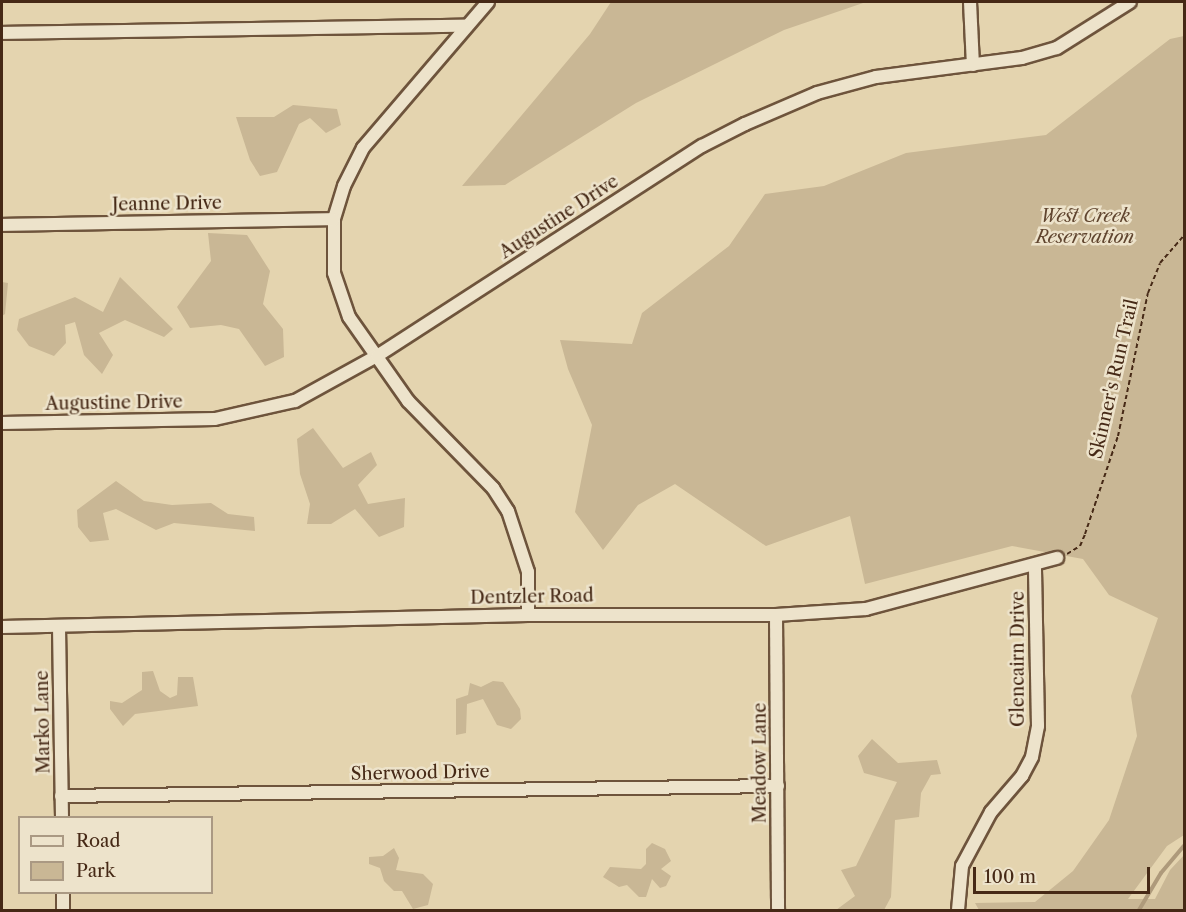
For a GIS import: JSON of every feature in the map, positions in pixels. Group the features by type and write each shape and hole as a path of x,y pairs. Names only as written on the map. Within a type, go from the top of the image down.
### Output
{"street":[{"path":"488,2 363,148 344,186 334,219 334,273 349,317 408,401 494,488 508,511 528,572 528,615"},
{"path":"970,2 973,65"},
{"name":"Augustine Drive","path":"2,423 215,419 295,401 377,356 702,146 745,124 817,93 876,77 973,65 1057,48 1098,26 1130,2"},
{"path":"2,33 467,26"},
{"name":"Jeanne Drive","path":"2,225 334,219"},
{"name":"Dentzler Road","path":"2,627 528,615 776,615 866,609 1057,558"},
{"name":"Glencairn Drive","path":"958,910 962,866 991,812 1022,776 1032,757 1038,726 1035,565"},
{"name":"Meadow Lane","path":"776,615 778,910"},
{"name":"Marko Lane","path":"59,627 62,816"},
{"name":"Sherwood Drive","path":"62,796 778,786"},
{"path":"63,894 63,910"}],"path":[{"name":"Skinner's Run Trail","path":"1057,558 1080,546 1085,534 1118,436 1148,292 1160,263 1185,235"}],"green space":[{"path":"611,2 866,2 784,30 636,103 505,185 462,186 590,34"},
{"name":"West Creek Reservation","path":"1184,36 1184,835 1167,846 1128,899 1155,899 1170,870 1184,855 1184,910 979,910 975,903 1035,902 1073,871 1109,820 1137,736 1131,696 1158,618 1109,595 1083,559 1012,546 865,584 850,516 766,546 675,484 638,505 603,550 575,512 592,425 568,369 560,340 632,344 642,313 729,246 765,194 824,186 906,153 1046,135 1170,39"},
{"path":"293,105 337,109 341,125 326,133 310,118 299,124 277,172 260,176 250,160 236,117 274,117"},
{"path":"208,233 247,235 270,271 263,304 283,329 284,357 265,366 239,329 221,325 190,328 177,307 211,261"},
{"path":"120,277 173,329 164,337 125,320 99,333 113,355 102,374 84,355 75,322 65,325 66,343 54,356 29,346 17,330 19,319 75,297 103,312"},
{"path":"2,282 8,283 5,314 2,316"},
{"path":"313,428 343,468 371,452 377,465 358,485 368,504 405,498 404,527 379,537 355,509 331,524 307,524 310,504 300,474 297,439"},
{"path":"116,481 144,501 172,505 211,503 228,514 254,517 255,531 174,523 156,530 116,509 103,513 109,540 90,542 78,527 77,510"},
{"path":"153,671 160,691 170,698 177,695 178,677 193,677 198,706 135,714 123,726 110,709 110,701 122,703 142,690 142,672"},
{"path":"493,681 503,682 520,709 521,719 511,729 497,725 483,699 467,704 466,733 456,735 456,699 468,695 470,683 481,687"},
{"path":"872,739 898,763 937,760 941,774 931,775 921,793 919,817 895,820 891,897 884,910 836,910 855,896 841,870 856,866 897,782 864,773 858,756"},
{"path":"652,843 665,849 671,861 661,869 671,876 666,886 660,888 652,879 646,897 639,897 627,885 619,887 603,877 610,867 641,869 646,864 646,849"},
{"path":"394,848 399,858 396,870 423,874 433,884 428,905 413,909 402,891 394,891 384,881 380,868 369,864 369,857 383,856"}],"waterway":[{"path":"1139,910 1161,873 1184,846"}]}
